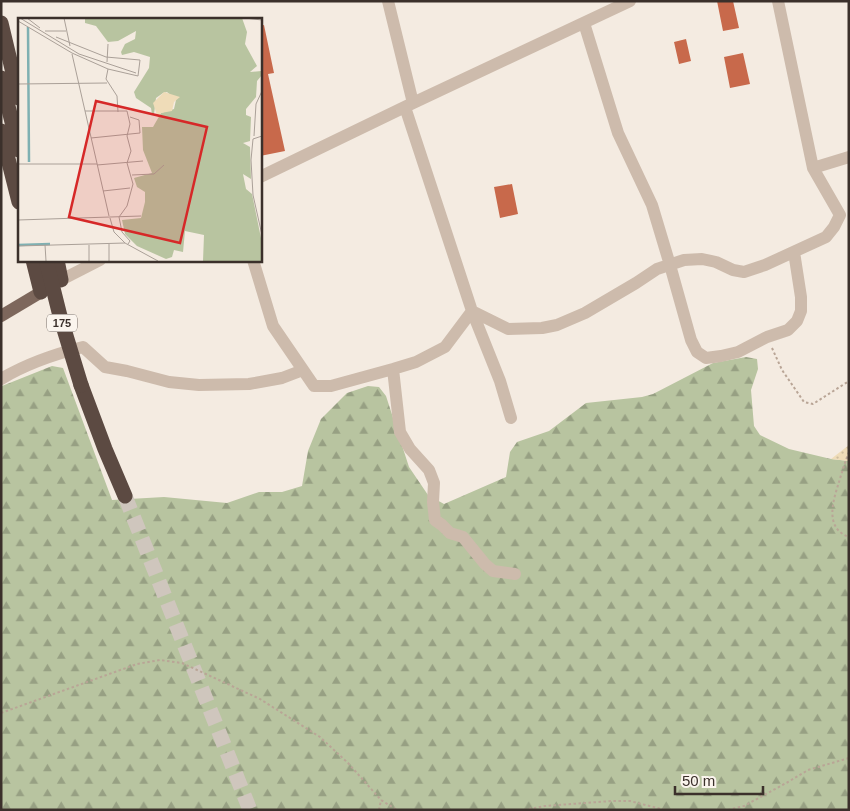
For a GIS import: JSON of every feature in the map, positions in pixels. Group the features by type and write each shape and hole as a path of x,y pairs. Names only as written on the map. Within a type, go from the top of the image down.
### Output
{"highway":[{"path":"1,23 18,94"},
{"path":"1,78 18,146"},
{"path":"1,131 18,198"},
{"path":"33,261 41,292"},
{"name":"175","path":"46,261 60,316 81,385 125,496"},
{"path":"56,261 61,280"}],"main road":[{"path":"1,316 61,280"}],"street":[{"path":"388,1 409,105 472,311 500,382 511,418"},
{"path":"261,177 630,1"},
{"path":"472,311 508,329 542,328 557,325 585,313 656,269 684,260 702,259 744,272 765,266 826,237 840,215 813,168 801,108 790,67 778,1"},
{"path":"584,23 618,133 652,205 697,352 706,358 738,352 768,337 788,330 797,320 801,311 801,297 794,252"},
{"path":"813,168 849,157"},
{"path":"61,280 98,261"},
{"path":"253,261 272,326 314,386 331,386 416,362 445,347 472,311"},
{"path":"1,379 59,353 83,347 105,368 170,382 199,385 249,384 282,378 303,370"},
{"path":"393,369 400,432 410,449 429,470 434,484 435,520 450,533 463,538 493,571 514,574"}],"path":[{"path":"768,337 782,370 804,402 813,404 849,382"},
{"path":"849,452 832,507 834,524 842,535 849,537"},
{"path":"1,713 137,664 160,660 182,663 260,699 320,737 348,763 381,800 397,810"},
{"path":"728,810 744,806 808,770 849,758"},
{"path":"379,810 381,800"},
{"path":"524,810 545,806 611,801 630,801 665,810"}],"green space":[{"path":"746,357 757,359 758,369 751,390 754,426 760,435 789,449 831,459 849,461 849,810 1,810 2,386 52,366 63,368 112,500 164,497 227,503 259,492 282,492 302,486 308,451 321,419 347,393 368,386 379,387 386,396 409,467 428,495 444,504 506,477 510,452 517,442 549,431 586,403 642,397 653,394 713,363"}],"sand":[{"path":"849,445 849,461 831,459"}],"building":[{"path":"717,1 733,1 739,28 723,31"},
{"path":"264,25 274,73 268,74 285,151 261,156 261,26"},
{"path":"686,39 691,61 679,64 674,42"},
{"path":"743,53 750,84 730,88 724,57"},
{"path":"512,184 518,214 500,218 494,187"}],"tunnel":[{"path":"125,496 250,810"}]}
